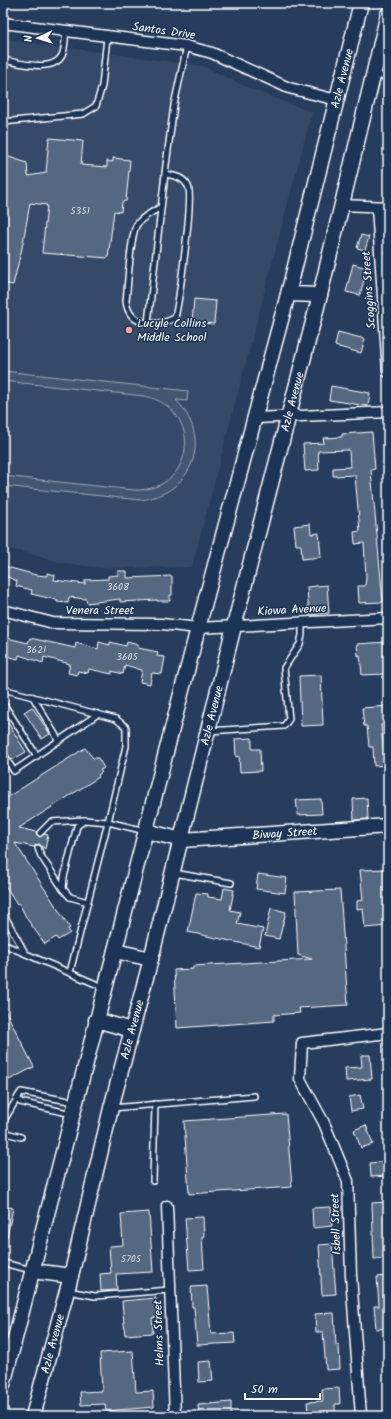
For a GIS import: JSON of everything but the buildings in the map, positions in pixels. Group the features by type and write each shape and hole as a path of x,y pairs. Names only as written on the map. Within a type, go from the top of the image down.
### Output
{"main road":[{"name":"Azle Avenue","path":"3,1385 198,628 256,418 337,100 360,3"},
{"name":"Azle Avenue","path":"33,1416 71,1276 111,1108 182,840 234,626 289,418 388,14"},
{"path":"288,294 320,295"},
{"name":"Biway Street","path":"146,832 182,840 388,826"},
{"path":"115,951 151,959"},
{"path":"96,1020 132,1030"},
{"path":"33,1271 71,1276"}],"street":[{"name":"Santos Drive","path":"3,23 187,46 212,53 289,88 337,100"},
{"path":"342,205 388,207"},
{"name":"Scoggins Street","path":"377,207 388,372"},
{"path":"256,418 289,418 388,412"},
{"name":"Venera Street","path":"3,610 53,623 162,624 198,628"},
{"name":"Kiowa Avenue","path":"198,628 388,618"},
{"name":"Isbell Street","path":"361,1416 351,1276 348,1181 324,1123 300,1079 302,1043 388,1033"},
{"name":"Helms Street","path":"167,1206 175,1416"}],"lane":[{"path":"3,60 46,66 56,63 63,54 66,31"},
{"path":"3,122 83,114 96,106 102,86 107,37"},
{"path":"148,323 174,105 187,46"},
{"path":"373,74 388,78"},
{"path":"161,207 144,218 136,226 133,239 126,301 127,310 132,317 139,321 148,323 164,324 175,318 183,261 190,188 178,176 165,174"},
{"path":"208,732 284,726 289,719 284,668 300,644 302,622"},
{"path":"3,689 116,719 126,727 126,746 70,972"},
{"path":"33,697 59,741"},
{"path":"3,703 37,756"},
{"path":"3,754 14,772 98,714"},
{"path":"40,833 51,822 85,820 108,822 146,832"},
{"path":"62,889 77,826 85,820"},
{"path":"38,848 41,856 62,889 70,897 88,902"},
{"path":"173,873 231,883"},
{"path":"3,913 25,953"},
{"path":"3,944 105,988"},
{"path":"3,1122 21,1092 74,1108"},
{"path":"111,1108 254,1096"},
{"path":"18,1097 20,1102 74,1108"},
{"path":"153,1181 155,1104"},
{"path":"3,1132 21,1137"},
{"path":"3,1263 33,1271"},
{"path":"67,1291 95,1296 170,1290"}],"shaded area":[{"name":"Lucyle Collins Middle School","path":"3,39 203,66 251,89 312,112 192,567 101,568 63,563 3,547"},
{"path":"3,371 188,391 187,401 176,400 187,415 194,431 195,446 192,462 185,475 174,487 159,495 141,500 3,486 3,476 134,490 155,487 170,478 180,464 185,448 184,432 177,416 164,404 144,396 3,381"}],"place":[{"name":"Lucyle Collins Middle School","path":"129,330"}]}
